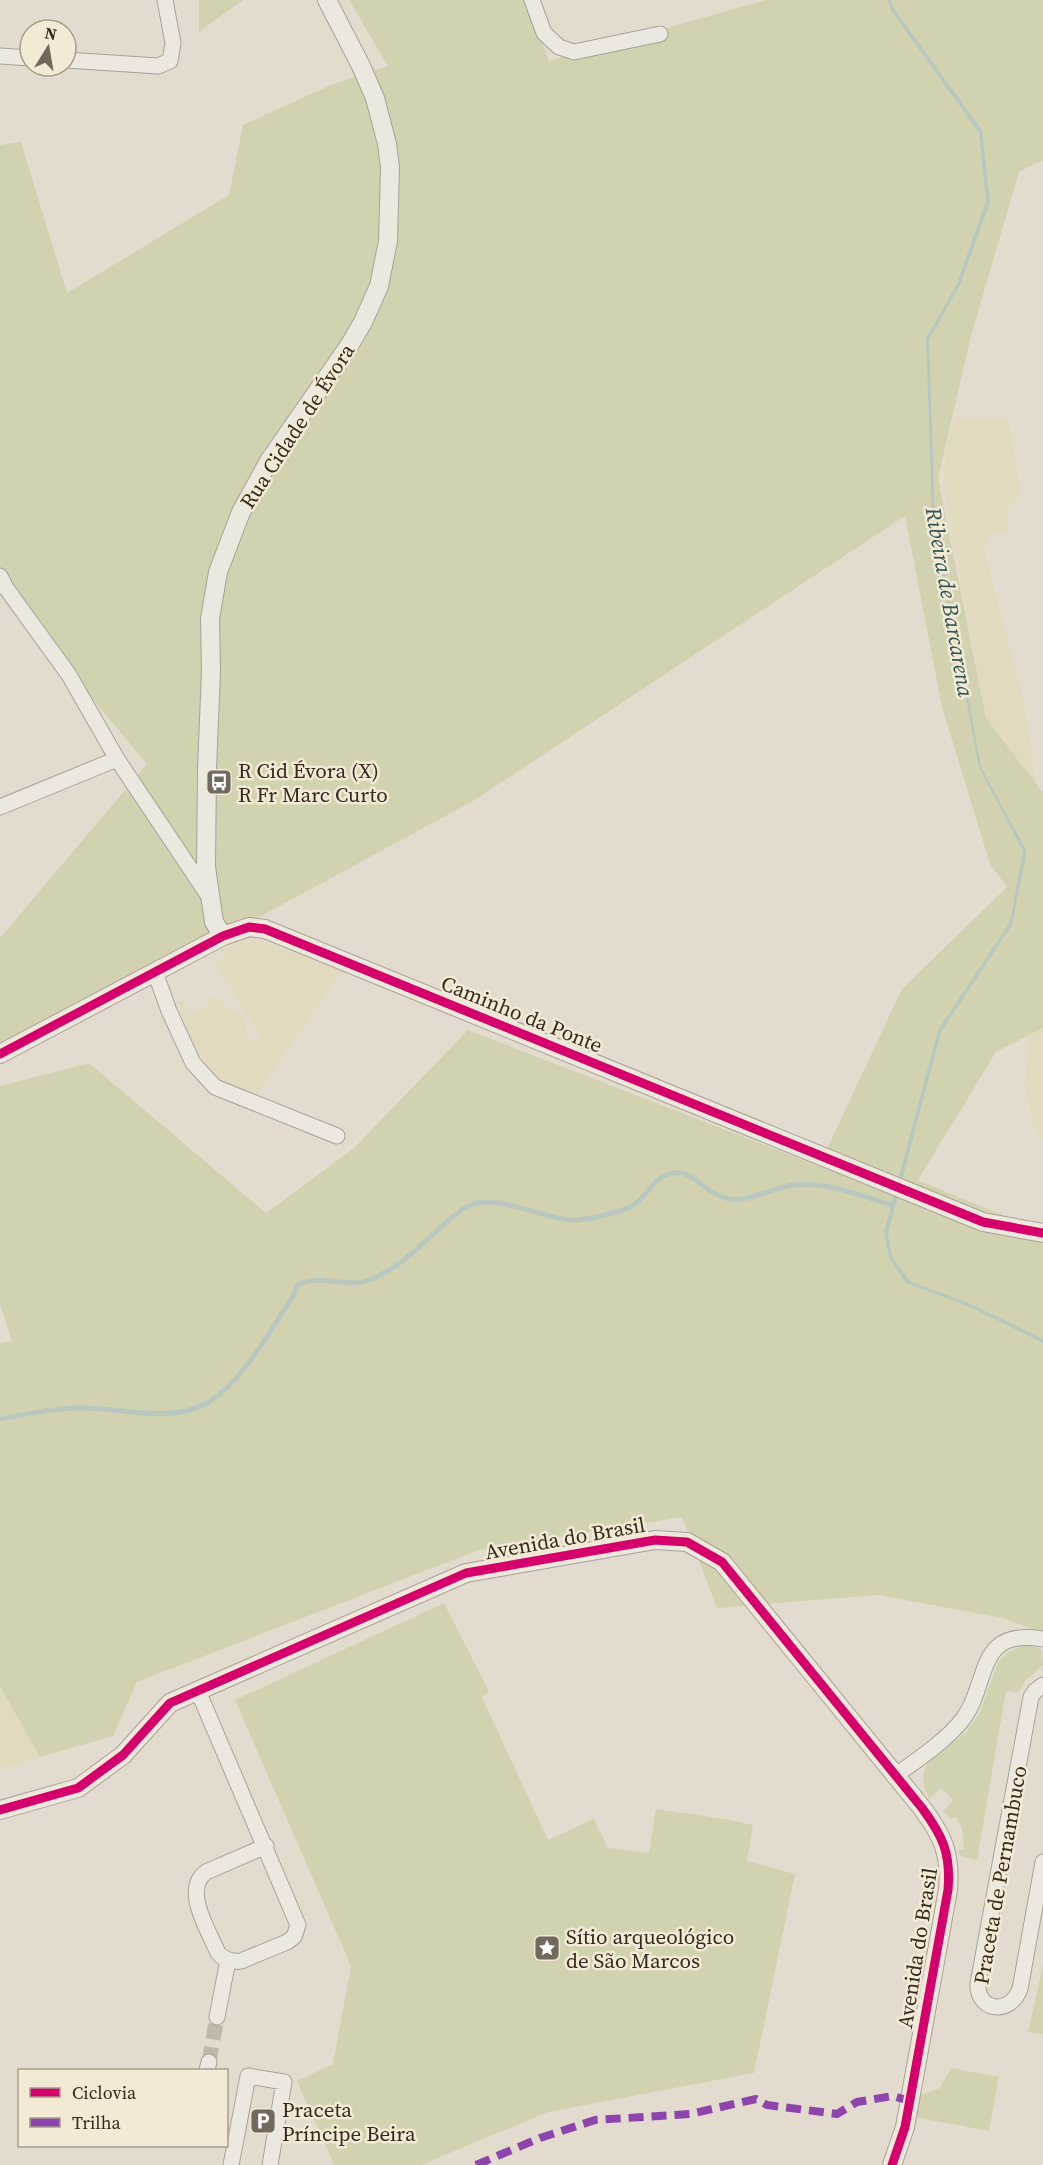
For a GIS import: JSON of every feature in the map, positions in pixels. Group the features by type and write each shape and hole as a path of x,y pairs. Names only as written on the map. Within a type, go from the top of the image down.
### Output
{"street":[{"path":"78,61 158,66 170,61 173,43 165,0"},
{"name":"Rua Cidade de Évora","path":"223,936 214,922 206,867 211,672 210,619 218,572 241,512 269,461 349,346 363,322 380,286 388,241 390,167 387,144 375,98 327,0"},
{"path":"532,0 544,33 559,47 574,52 660,34"},
{"path":"0,56 18,57"},
{"path":"2,585 69,675 117,759 210,898"},
{"path":"0,807 117,759"},
{"name":"Caminho da Ponte","path":"0,1054 223,936 249,927 265,929 982,1222 1043,1233"},
{"path":"155,972 169,1011 193,1063 215,1087 337,1136"},
{"name":"Avenida do Brasil","path":"0,1810 78,1788 123,1755 171,1703 466,1574 655,1540 687,1542 722,1562 896,1775 938,1830 949,1859 950,1872 907,2117 892,2165"},
{"path":"896,1775 953,1731 964,1719 984,1665 996,1648 1008,1640 1027,1636 1043,1638"},
{"name":"Praceta de Pernambuco","path":"1043,1685 1031,1697 978,1983 980,1996 987,2004 995,2007 1004,2008 1011,2004 1020,1989 1043,1862"},
{"path":"198,1691 266,1846 298,1925 297,1932 288,1942 241,1961 228,1960 218,1953 213,1942 196,1899 196,1883 199,1877 206,1872 266,1846"},
{"path":"217,2017 228,1960"},
{"path":"231,2165 231,2144 248,2076 284,2082 270,2165"}],"shaded area":[{"path":"958,418 1008,418 1021,494 1008,509 1010,530 989,536 984,550 1024,701 1040,812 987,724 944,490 947,438"},
{"path":"245,936 254,937 342,971 257,1094 223,1081 209,1071 200,1059 176,1002 183,1000 193,1014 208,1005 206,1002 217,995 231,1011 244,1016 249,1042 261,1037 215,963 227,955 225,951 222,952 217,947"},
{"path":"1043,1028 1043,1140 1033,1124 1025,1084 1030,1034"},
{"path":"0,1686 40,1757 0,1769"}],"green space":[{"path":"199,0 243,0 199,32"},
{"path":"349,0 526,0 549,61 766,0 1043,0 1043,160 1019,172 971,336 938,478 986,718 1043,793 1043,1028 996,1052 918,1180 1043,1232 1043,1633 1003,1618 878,1595 717,1608 682,1517 479,1550 137,1682 113,1736 40,1757 0,1686 0,1343 12,1341 0,1304 0,1086 89,1063 266,1213 353,1149 468,1030 819,1166 902,989 1007,887 990,864 942,707 905,516 473,801 265,914 0,1065 0,938 147,764 0,589 0,145 21,142 67,293 229,195 243,125 333,84 388,66"},
{"path":"444,1603 489,1692 482,1697 548,1840 594,1819 608,1848 649,1853 656,1809 753,1825 747,1861 795,1874 754,2073 548,2112 421,2165 334,2165 297,2081 333,2064 351,1966 235,1700"},
{"path":"1021,1646 1035,1646 1042,1651 1043,1665 1025,1681 1018,1693 1006,1691 977,1860 960,1856 958,1850 964,1849 962,1828 956,1817 951,1819 943,1811 953,1801 942,1788 929,1799 923,1775 929,1761 966,1733 980,1712 998,1662 1009,1652"},
{"path":"1043,1965 1043,2034 1028,2032"},
{"path":"951,2068 999,2077 989,2131 909,2116 912,2098 940,2088"}],"water":[{"name":"Ribeira de Barcarena","path":"887,0 890,0 982,130 989,206 960,285 929,340 935,518 981,767 1026,850 1012,925 941,1032 888,1234 892,1257 910,1281 973,1305 1043,1339 1043,1343 970,1307 906,1283 889,1258 884,1232 938,1030 1010,922 1023,851 979,768 932,518 926,338 957,284 986,200 979,133 892,12"}],"waterway":[{"path":"0,1419 72,1408 163,1414 194,1409 222,1393 245,1368 292,1298 298,1285 315,1280 352,1283 379,1276 399,1264 456,1214 471,1205 482,1202 510,1205 553,1217 578,1220 631,1207 661,1178 680,1173 693,1178 713,1193 729,1199 746,1198 787,1186 807,1184 832,1187 893,1205"}],"tunnel":[{"path":"209,2062 217,2017"}],"marked path":[{"path":"476,2165 540,2138 595,2120 690,2114 756,2099 767,2105 837,2114 857,2102 893,2096 910,2101"}],"cycle path":[{"path":"0,1054 223,936 249,927 265,929 983,1222 1043,1233"},
{"path":"0,1810 78,1788 123,1755 170,1703 466,1573 655,1540 687,1542 722,1562 922,1808 944,1846 948,1866 948,1890 905,2127 892,2165"}],"place":[{"name":"R Cid Évora (X) R Fr Marc Curto","path":"219,782"},
{"name":"Sítio arqueológico de São Marcos","path":"547,1948"},
{"name":"Praceta Príncipe Beira","path":"263,2121"}]}
